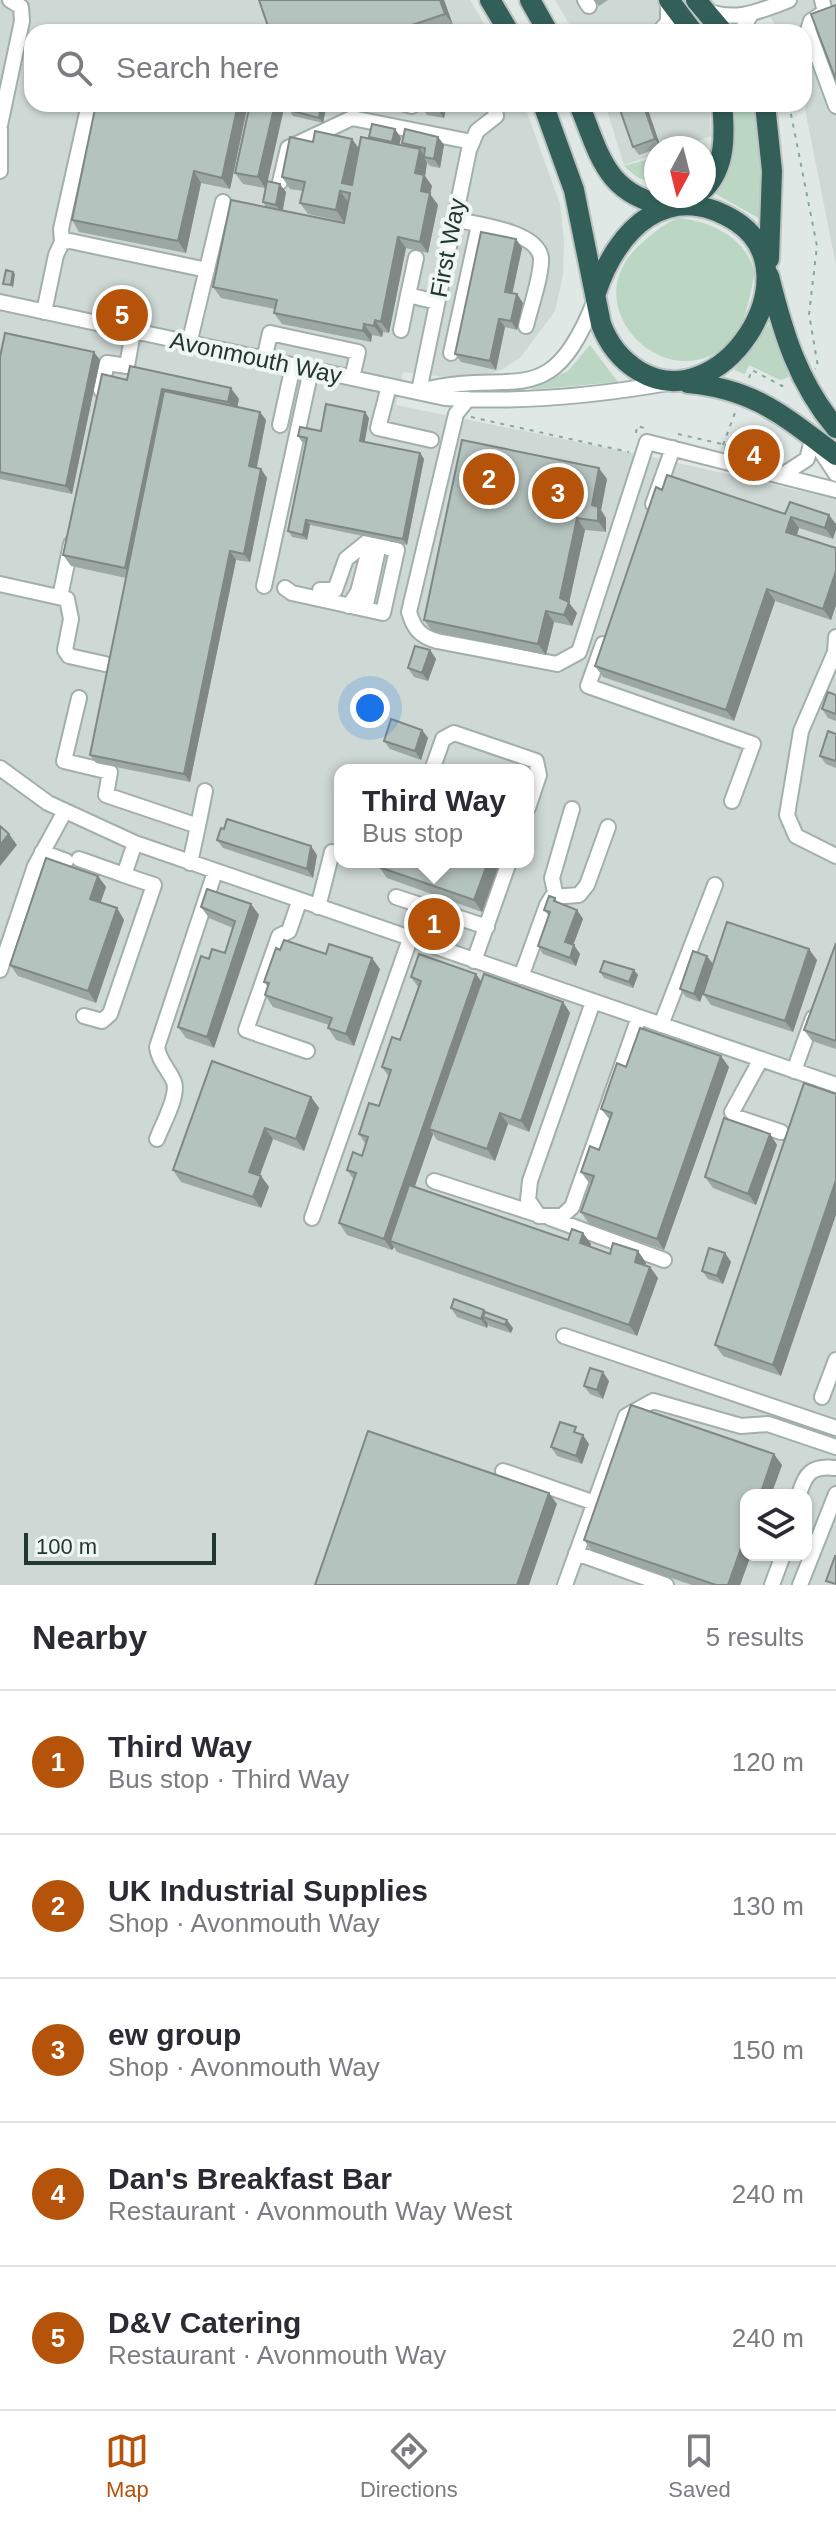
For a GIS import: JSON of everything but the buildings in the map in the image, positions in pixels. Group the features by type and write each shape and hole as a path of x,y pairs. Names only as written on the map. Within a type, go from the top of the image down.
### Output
{"highway":[{"path":"490,0 504,24"},
{"path":"530,0 544,24"},
{"path":"668,0 687,24"},
{"path":"699,5 716,24"},
{"path":"546,112 574,190 604,332 615,349 637,370 677,382 749,395 784,414 836,455"},
{"path":"583,112 614,181 644,199"},
{"path":"716,171 722,153 722,112"},
{"path":"677,382 704,375 741,345 756,318 768,270 772,171 766,112"},
{"path":"596,296 609,262 622,241 647,217 666,208"},
{"path":"703,208 737,223 757,240 796,366 817,406 836,428"}],"street":[{"path":"0,171 0,127 22,21 21,7 10,0"},
{"path":"666,24 668,0"},
{"path":"699,5 726,17 751,14 789,0"},
{"path":"810,24 827,7"},
{"path":"745,24 751,14"},
{"path":"812,41 836,106"},
{"path":"44,312 56,255 62,242 61,229 87,112"},
{"name":"First Way","path":"419,391 453,219 472,142 493,112"},
{"path":"280,182 288,148 296,141 324,133 338,121 352,118 472,142"},
{"path":"189,344 223,202"},
{"path":"453,219 523,236 535,246 541,258 526,326"},
{"path":"451,353 479,225"},
{"path":"62,242 70,241 207,270"},
{"path":"401,330 416,258"},
{"path":"408,295 458,321"},
{"name":"Avonmouth Way","path":"419,391 441,385 517,381 549,372 575,346 596,296"},
{"name":"Avonmouth Way","path":"0,302 311,370 468,399 587,395 677,382"},
{"path":"99,401 107,363 127,366 133,332"},
{"path":"264,360 270,333 285,336 358,352 352,378"},
{"path":"280,425 293,366"},
{"path":"264,586 311,370"},
{"path":"389,386 378,428 431,440"},
{"path":"468,399 456,414 409,612 414,627 423,636 437,641 557,664 579,652 586,639 644,437 673,448 784,474 836,490"},
{"path":"813,437 826,464 836,474"},
{"path":"784,474 807,459 813,437"},
{"path":"646,525 673,448"},
{"path":"60,597 75,522"},
{"path":"264,586 285,588 365,609 376,544"},
{"path":"285,588 292,585 330,593 335,590 346,559 376,544"},
{"path":"349,606 354,564 376,544"},
{"path":"0,584 67,599 70,607 65,650 69,656 105,664"},
{"path":"264,586 275,595 333,607 349,606"},
{"path":"609,628 588,686 753,744 732,801"},
{"path":"836,637 835,652 801,731 787,815 796,836 836,856"},
{"path":"79,698 64,761 110,772 106,795 198,826"},
{"path":"434,764 443,739 454,733 536,761 539,775 534,790"},
{"path":"0,768 65,811 135,843 836,1085"},
{"path":"190,863 205,791"},
{"path":"556,897 552,878 572,809"},
{"path":"0,970 42,852 65,811"},
{"path":"521,977 547,905 556,897 579,895 587,885 608,827"},
{"path":"124,875 135,843"},
{"path":"42,852 154,885 108,1017 102,1021 84,1016"},
{"path":"318,907 332,852"},
{"path":"474,961 507,868"},
{"path":"157,1139 174,1091 174,1082 163,1067 157,1047 215,872"},
{"path":"661,1025 715,885"},
{"path":"396,897 487,927"},
{"path":"299,902 289,931 279,936 246,1030 307,1051"},
{"path":"312,1218 410,939"},
{"path":"593,1002 530,1181 528,1200 544,1217 562,1216 572,1207 639,1017"},
{"path":"794,1071 817,1005"},
{"path":"761,1059 732,1112 736,1117 781,1132"},
{"path":"434,1181 664,1260"},
{"path":"564,1336 836,1428"},
{"path":"822,1397 836,1360"},
{"path":"565,1585 626,1416 653,1401 741,1426 768,1424 836,1447"},
{"path":"801,1489 807,1473 816,1468 836,1468"},
{"path":"503,1471 595,1503"},
{"path":"800,1585 836,1494"},
{"path":"576,1553 666,1585"},
{"path":"772,1585 781,1561"}],"path":[{"path":"791,112 817,246 809,314 818,367"},
{"path":"456,414 631,452"},
{"path":"666,432 723,444"}],"shaded area":[{"path":"0,0 470,0 484,24 24,24 24,112 527,112 560,204 564,240 563,275 555,311 520,358 501,370 483,376 454,378 403,372 396,405 656,458 836,499 836,1585 0,1585"},
{"path":"555,0 659,0 675,24 569,24"},
{"path":"759,0 836,0 836,265 806,112 812,112 812,24 775,24"},
{"path":"607,112 710,112 711,136 644,136 644,158 624,165"}],"green space":[{"path":"730,112 756,112 762,220 716,194 728,162"},
{"path":"644,160 644,180 637,177 624,166"},
{"path":"679,218 704,223 736,241 751,261 755,273 745,315 734,337 710,356 684,361 659,355 637,340 622,319 616,294 622,267 643,242 664,225"},
{"path":"769,324 789,377 780,380 749,365 745,374 734,370"},
{"path":"590,345 618,382 529,390 568,371"}],"place":[{"name":"D&V Catering","path":"122,315"},
{"name":"Dan's Breakfast Bar","path":"754,455"},
{"name":"UK Industrial Supplies","path":"489,479"},
{"name":"ew group","path":"558,493"},
{"name":"Third Way","path":"434,924"}]}
